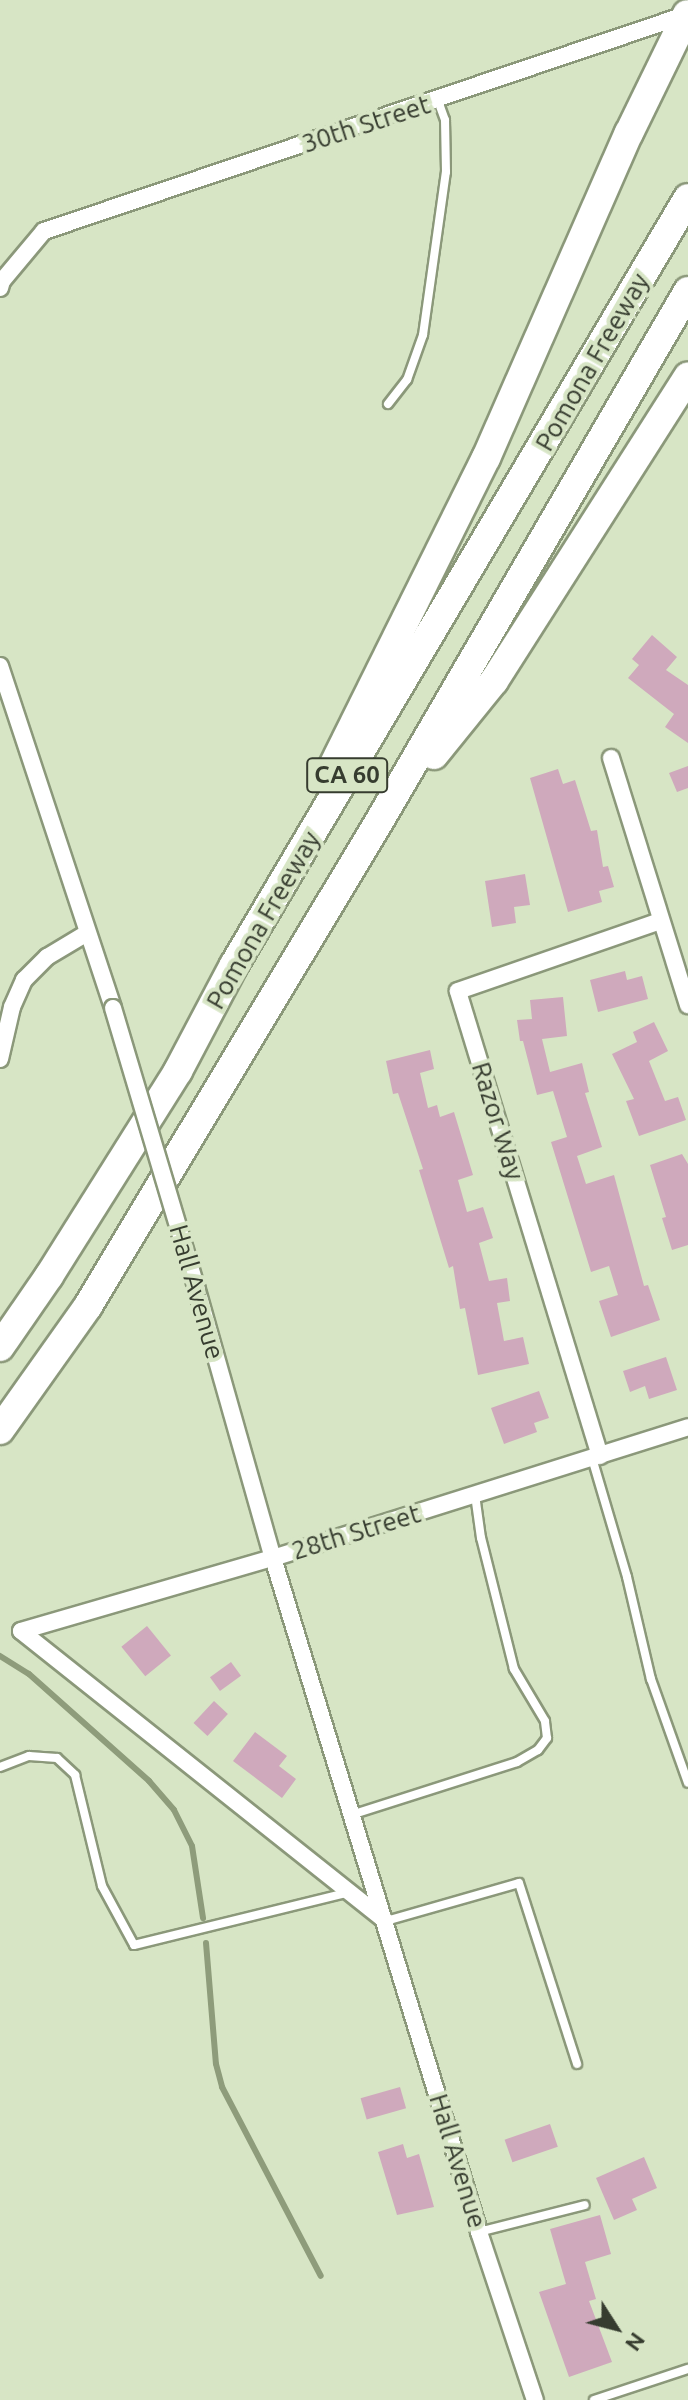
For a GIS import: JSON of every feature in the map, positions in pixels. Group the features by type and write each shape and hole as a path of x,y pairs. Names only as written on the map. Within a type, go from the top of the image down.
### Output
{"highway":[{"path":"234,965 486,458 629,133 687,14"},
{"name":"Pomona Freeway","path":"0,1347 49,1276 178,1071 234,965 688,198"},
{"name":"Pomona Freeway","path":"0,1430 88,1306 380,820 688,291"},
{"path":"380,820 494,681 688,377"}],"street":[{"name":"30th Street","path":"0,288 2,281 44,231 438,101 687,14"},
{"name":"Hall Avenue","path":"0,666 113,1008 273,1558 479,2232 535,2400"},
{"path":"611,758 688,1005"},
{"name":"Razor Way","path":"596,1457 458,991 660,921"},
{"path":"0,1059 12,1007 24,980 47,957 87,933"},
{"name":"28th Street","path":"350,1892 21,1631 273,1558 688,1427"},
{"path":"350,1892 386,1921"}],"lane":[{"path":"388,404 407,380 423,335 446,172 445,120 438,101"},
{"path":"596,1457 651,1679 688,1783"},
{"path":"351,1815 517,1762 538,1750 547,1738 545,1721 514,1669 481,1538 475,1495"},
{"path":"0,1767 29,1756 57,1758 75,1775 102,1886 134,1945 350,1892"},
{"path":"386,1921 519,1883 577,2064"},
{"path":"479,2232 585,2205"},
{"path":"594,2400 688,2369"}],"building":[{"path":"652,635 677,657 666,670 688,685 688,743 665,727 674,714 628,678 639,665 632,659"},
{"path":"688,766 688,788 677,792 669,773"},
{"path":"558,769 563,784 575,780 591,831 597,830 603,867 608,866 614,887 599,891 602,902 568,912 530,778"},
{"path":"525,874 530,905 514,907 516,923 492,927 485,881"},
{"path":"625,971 627,980 642,976 648,999 598,1012 590,980"},
{"path":"563,997 567,1036 542,1039 550,1072 582,1063 589,1092 585,1093 602,1147 577,1156 586,1184 614,1175 644,1286 648,1285 660,1320 611,1337 599,1301 618,1295 609,1266 591,1272 551,1142 567,1137 553,1091 537,1095 523,1041 520,1041 517,1020 532,1019 530,1000"},
{"path":"654,1022 668,1051 649,1061 665,1101 678,1097 686,1120 639,1136 626,1101 634,1099 612,1054 637,1042 633,1032"},
{"path":"430,1050 434,1069 420,1073 428,1108 437,1105 440,1117 454,1112 473,1175 458,1180 467,1212 483,1207 493,1238 479,1243 489,1281 507,1278 510,1301 497,1303 504,1341 523,1337 529,1364 478,1375 465,1308 460,1309 453,1266 449,1268 419,1170 423,1169 398,1093 393,1094 386,1061"},
{"path":"682,1154 688,1164 688,1245 672,1250 662,1218 666,1217 650,1165"},
{"path":"666,1357 677,1390 649,1399 645,1386 630,1392 623,1371"},
{"path":"539,1391 549,1418 534,1423 537,1432 504,1444 491,1408"},
{"path":"147,1626 171,1656 145,1676 121,1647"},
{"path":"231,1662 241,1676 220,1691 210,1677"},
{"path":"214,1701 228,1714 207,1736 194,1723"},
{"path":"255,1732 287,1756 279,1766 296,1779 282,1798 233,1761"},
{"path":"400,2087 406,2108 367,2119 361,2098"},
{"path":"550,2124 558,2147 512,2162 505,2140"},
{"path":"403,2144 407,2158 419,2154 434,2207 397,2215 378,2152"},
{"path":"644,2157 657,2188 632,2199 637,2210 614,2220 596,2178"},
{"path":"600,2215 611,2254 585,2262 596,2299 589,2301 612,2362 569,2377 539,2292 566,2284 550,2229"}],"waterway":[{"path":"0,1656 29,1674 149,1781 174,1810 192,1846 203,1918"},
{"path":"206,1943 216,2064 222,2087 321,2276"}]}
